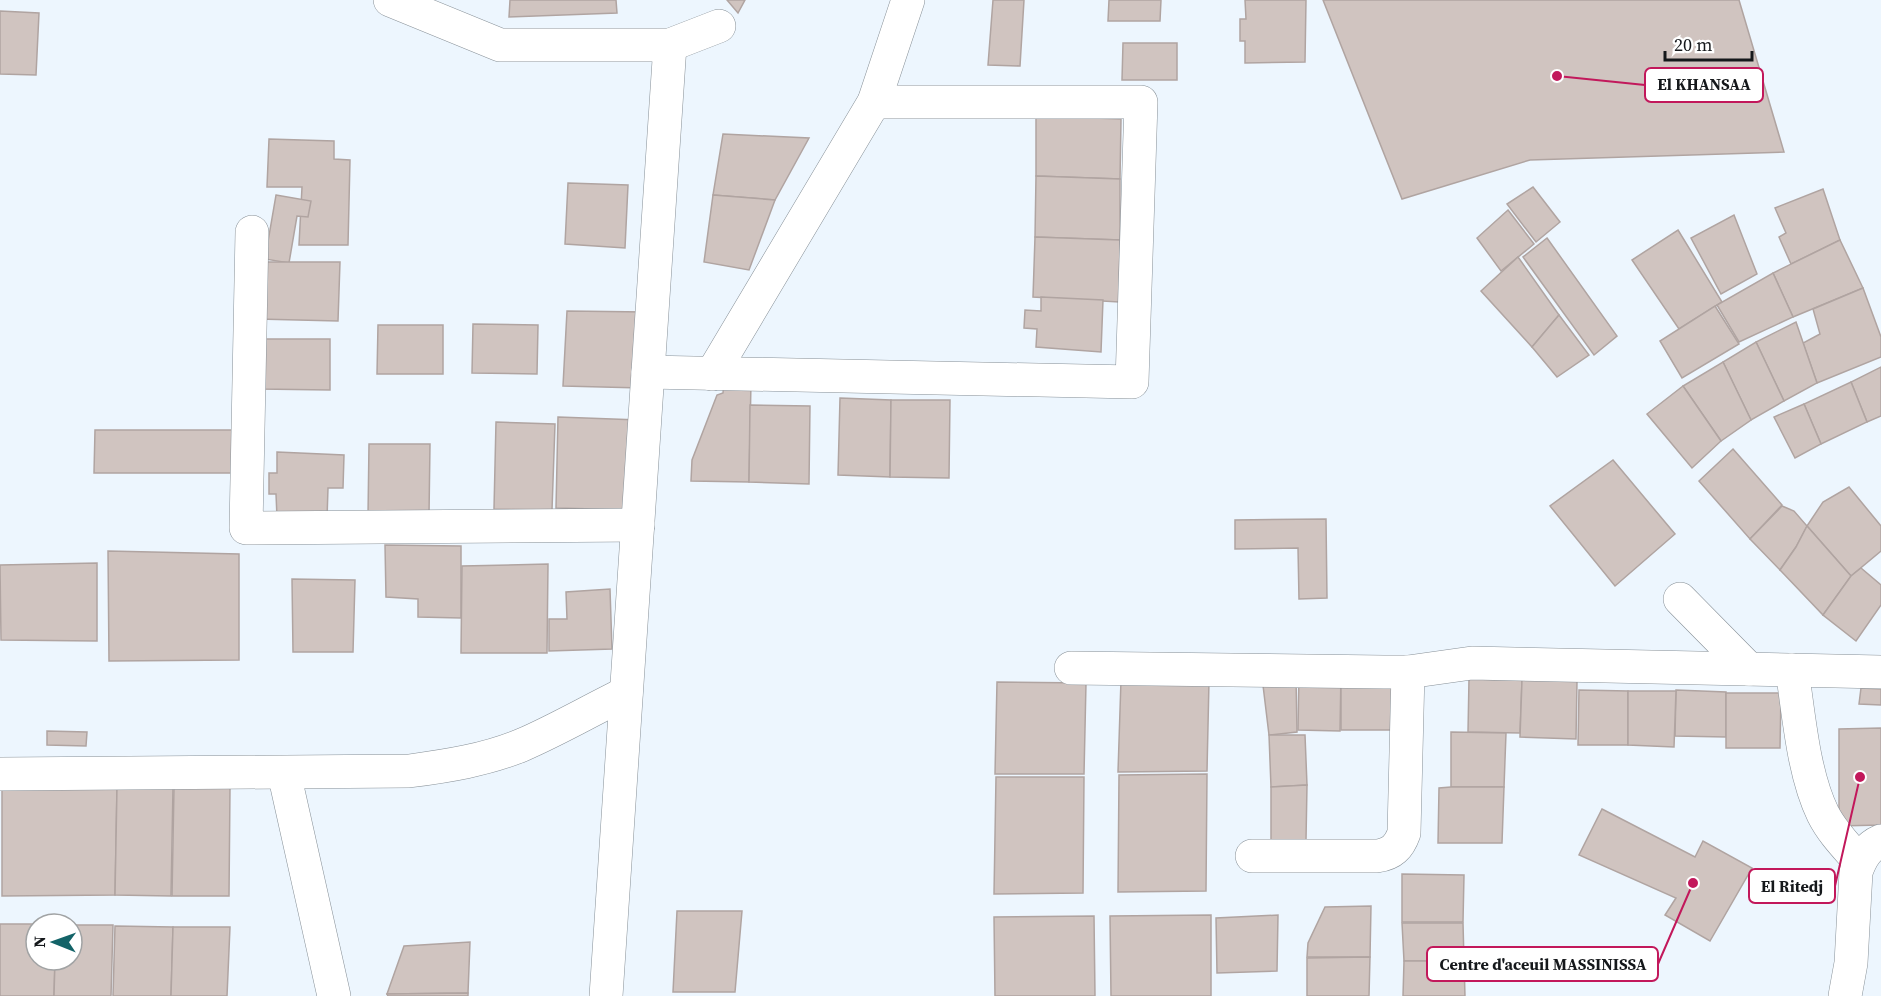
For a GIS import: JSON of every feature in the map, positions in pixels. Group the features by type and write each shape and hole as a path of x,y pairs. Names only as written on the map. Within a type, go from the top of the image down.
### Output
{"street":[{"path":"390,0 500,45 670,45 719,26"},
{"path":"712,374 874,102 908,0"},
{"path":"606,996 670,45"},
{"path":"648,372 1132,382 1142,102 874,102"},
{"path":"252,232 246,528 639,525"},
{"path":"1680,599 1749,669"},
{"path":"1071,668 1408,672 1472,663 1881,672"},
{"path":"1792,670 1814,794 1836,834 1870,851 1856,872 1851,963 1845,996"},
{"path":"1252,856 1377,856 1397,848 1404,833 1408,672"},
{"path":"0,774 409,771 448,766 522,745 626,693"},
{"path":"284,773 334,996"}],"building":[{"path":"510,0 616,0 617,13 509,17"},
{"path":"727,0 745,0 738,13"},
{"path":"993,0 1024,0 1020,66 988,65"},
{"path":"1109,0 1161,0 1160,21 1108,21"},
{"path":"1245,0 1306,0 1305,62 1245,63 1245,41 1240,41 1240,19 1246,19"},
{"path":"1323,0 1739,0 1784,152 1530,160 1402,199"},
{"path":"0,11 39,13 36,75 0,74"},
{"path":"1123,43 1177,43 1177,80 1122,80"},
{"path":"1036,116 1121,119 1120,179 1036,176"},
{"path":"723,134 809,138 775,200 713,195"},
{"path":"269,139 334,141 334,159 350,160 348,245 299,245 302,187 267,187"},
{"path":"1036,176 1120,179 1120,240 1035,237"},
{"path":"568,183 628,185 625,248 565,244"},
{"path":"1533,187 1560,222 1536,242 1507,204"},
{"path":"1823,189 1840,240 1791,264 1779,237 1786,233 1775,208"},
{"path":"276,195 311,201 308,217 297,216 289,263 265,259"},
{"path":"713,195 775,200 749,270 704,262"},
{"path":"1508,210 1534,244 1501,271 1477,238"},
{"path":"1734,215 1757,274 1721,294 1691,238"},
{"path":"1678,230 1722,302 1679,329 1632,260"},
{"path":"1035,237 1120,240 1119,302 1033,297"},
{"path":"1547,238 1617,336 1594,355 1523,257"},
{"path":"1840,240 1863,288 1793,317 1773,273"},
{"path":"1518,257 1559,315 1532,347 1481,291"},
{"path":"260,262 340,262 338,321 258,319"},
{"path":"1773,273 1793,317 1739,342 1717,305"},
{"path":"1863,288 1881,337 1881,357 1817,383 1803,343 1820,334 1813,309"},
{"path":"1041,297 1103,300 1101,352 1036,347 1037,329 1024,328 1025,310 1041,311"},
{"path":"1715,306 1739,344 1682,378 1660,341"},
{"path":"567,311 645,312 641,388 563,386"},
{"path":"1559,315 1589,355 1557,377 1532,347"},
{"path":"1796,322 1817,383 1784,401 1756,342"},
{"path":"473,324 538,325 537,374 472,373"},
{"path":"378,325 443,325 443,374 377,374"},
{"path":"261,339 330,339 330,390 259,389"},
{"path":"1756,342 1784,401 1751,420 1723,362"},
{"path":"1723,362 1751,420 1721,441 1683,386"},
{"path":"1881,367 1881,416 1867,422 1851,382"},
{"path":"724,382 751,382 749,482 691,481 692,460 717,395 723,393"},
{"path":"1851,382 1867,422 1821,444 1804,404"},
{"path":"1683,386 1721,441 1692,468 1647,414"},
{"path":"840,398 891,400 890,477 838,475"},
{"path":"891,400 950,400 949,478 890,477"},
{"path":"1804,404 1821,444 1795,458 1774,417"},
{"path":"750,405 810,406 809,484 749,482"},
{"path":"558,417 639,420 634,510 556,508"},
{"path":"496,422 555,424 552,510 494,509"},
{"path":"95,430 243,430 243,473 94,473"},
{"path":"369,444 430,444 429,515 368,516"},
{"path":"1733,449 1782,505 1750,539 1699,481"},
{"path":"277,452 344,455 343,488 328,488 327,519 277,517 276,494 269,494 269,473 277,473"},
{"path":"1613,460 1675,534 1615,586 1550,506"},
{"path":"1849,487 1881,526 1881,551 1851,576 1807,526 1823,502"},
{"path":"1782,506 1794,511 1807,526 1780,570 1750,539"},
{"path":"1326,519 1327,598 1299,599 1298,548 1235,549 1235,520"},
{"path":"1807,526 1851,576 1823,615 1780,570"},
{"path":"385,545 461,546 461,618 418,617 418,599 386,597"},
{"path":"108,551 239,554 239,660 109,661"},
{"path":"97,563 97,641 1,640 0,565"},
{"path":"548,564 547,653 461,653 462,566"},
{"path":"1861,568 1881,585 1881,605 1856,641 1823,615 1851,576"},
{"path":"292,579 355,580 353,652 293,652"},
{"path":"610,589 612,649 549,651 549,619 567,619 566,592"},
{"path":"1341,673 1340,731 1298,730 1299,674"},
{"path":"1341,674 1393,675 1393,730 1341,730"},
{"path":"1262,677 1296,677 1297,732 1269,735"},
{"path":"1469,679 1522,680 1520,733 1468,732"},
{"path":"1121,680 1209,681 1207,771 1118,772"},
{"path":"1522,680 1577,681 1576,739 1520,737"},
{"path":"997,682 1086,683 1084,774 995,774"},
{"path":"1861,688 1881,689 1881,705 1859,704"},
{"path":"1579,690 1628,691 1628,745 1578,745"},
{"path":"1676,690 1726,692 1726,737 1675,736"},
{"path":"1628,691 1676,691 1674,747 1628,745"},
{"path":"1726,693 1781,693 1780,748 1726,748"},
{"path":"1881,728 1881,825 1839,826 1839,729"},
{"path":"47,731 87,732 86,746 47,745"},
{"path":"1451,732 1506,733 1504,787 1451,787"},
{"path":"1269,735 1305,735 1307,785 1271,787"},
{"path":"1207,774 1206,891 1118,892 1119,775"},
{"path":"996,777 1084,777 1083,893 994,894"},
{"path":"1307,785 1306,840 1271,840 1271,787"},
{"path":"2,786 117,787 115,895 2,896"},
{"path":"117,787 173,787 171,896 115,895"},
{"path":"174,787 230,788 229,896 172,896"},
{"path":"1504,787 1502,843 1438,843 1439,788"},
{"path":"1602,809 1695,857 1703,841 1752,868 1710,941 1665,915 1676,898 1579,855"},
{"path":"1402,874 1464,875 1463,922 1402,922"},
{"path":"1371,906 1370,957 1307,957 1308,943 1325,907"},
{"path":"677,911 742,911 735,992 673,992"},
{"path":"1211,915 1211,996 1111,996 1110,916"},
{"path":"1278,915 1277,971 1217,973 1216,918"},
{"path":"1094,916 1095,996 995,996 994,917"},
{"path":"1402,923 1463,923 1464,961 1404,961"},
{"path":"0,924 24,924 24,972 55,972 54,996 0,996"},
{"path":"84,925 113,925 111,996 54,996 55,972 84,972"},
{"path":"115,926 173,927 171,996 113,996"},
{"path":"173,927 230,927 227,996 171,996"},
{"path":"470,942 468,993 387,994 404,946"},
{"path":"1370,957 1369,996 1307,996 1307,958"},
{"path":"1404,961 1464,961 1465,996 1403,996"},
{"path":"468,993 468,996 388,996 387,994"}],"place":[{"name":"El KHANSAA","path":"1557,76"},
{"name":"El Ritedj","path":"1860,777"},
{"name":"Centre d'aceuil MASSINISSA","path":"1693,883"}]}
